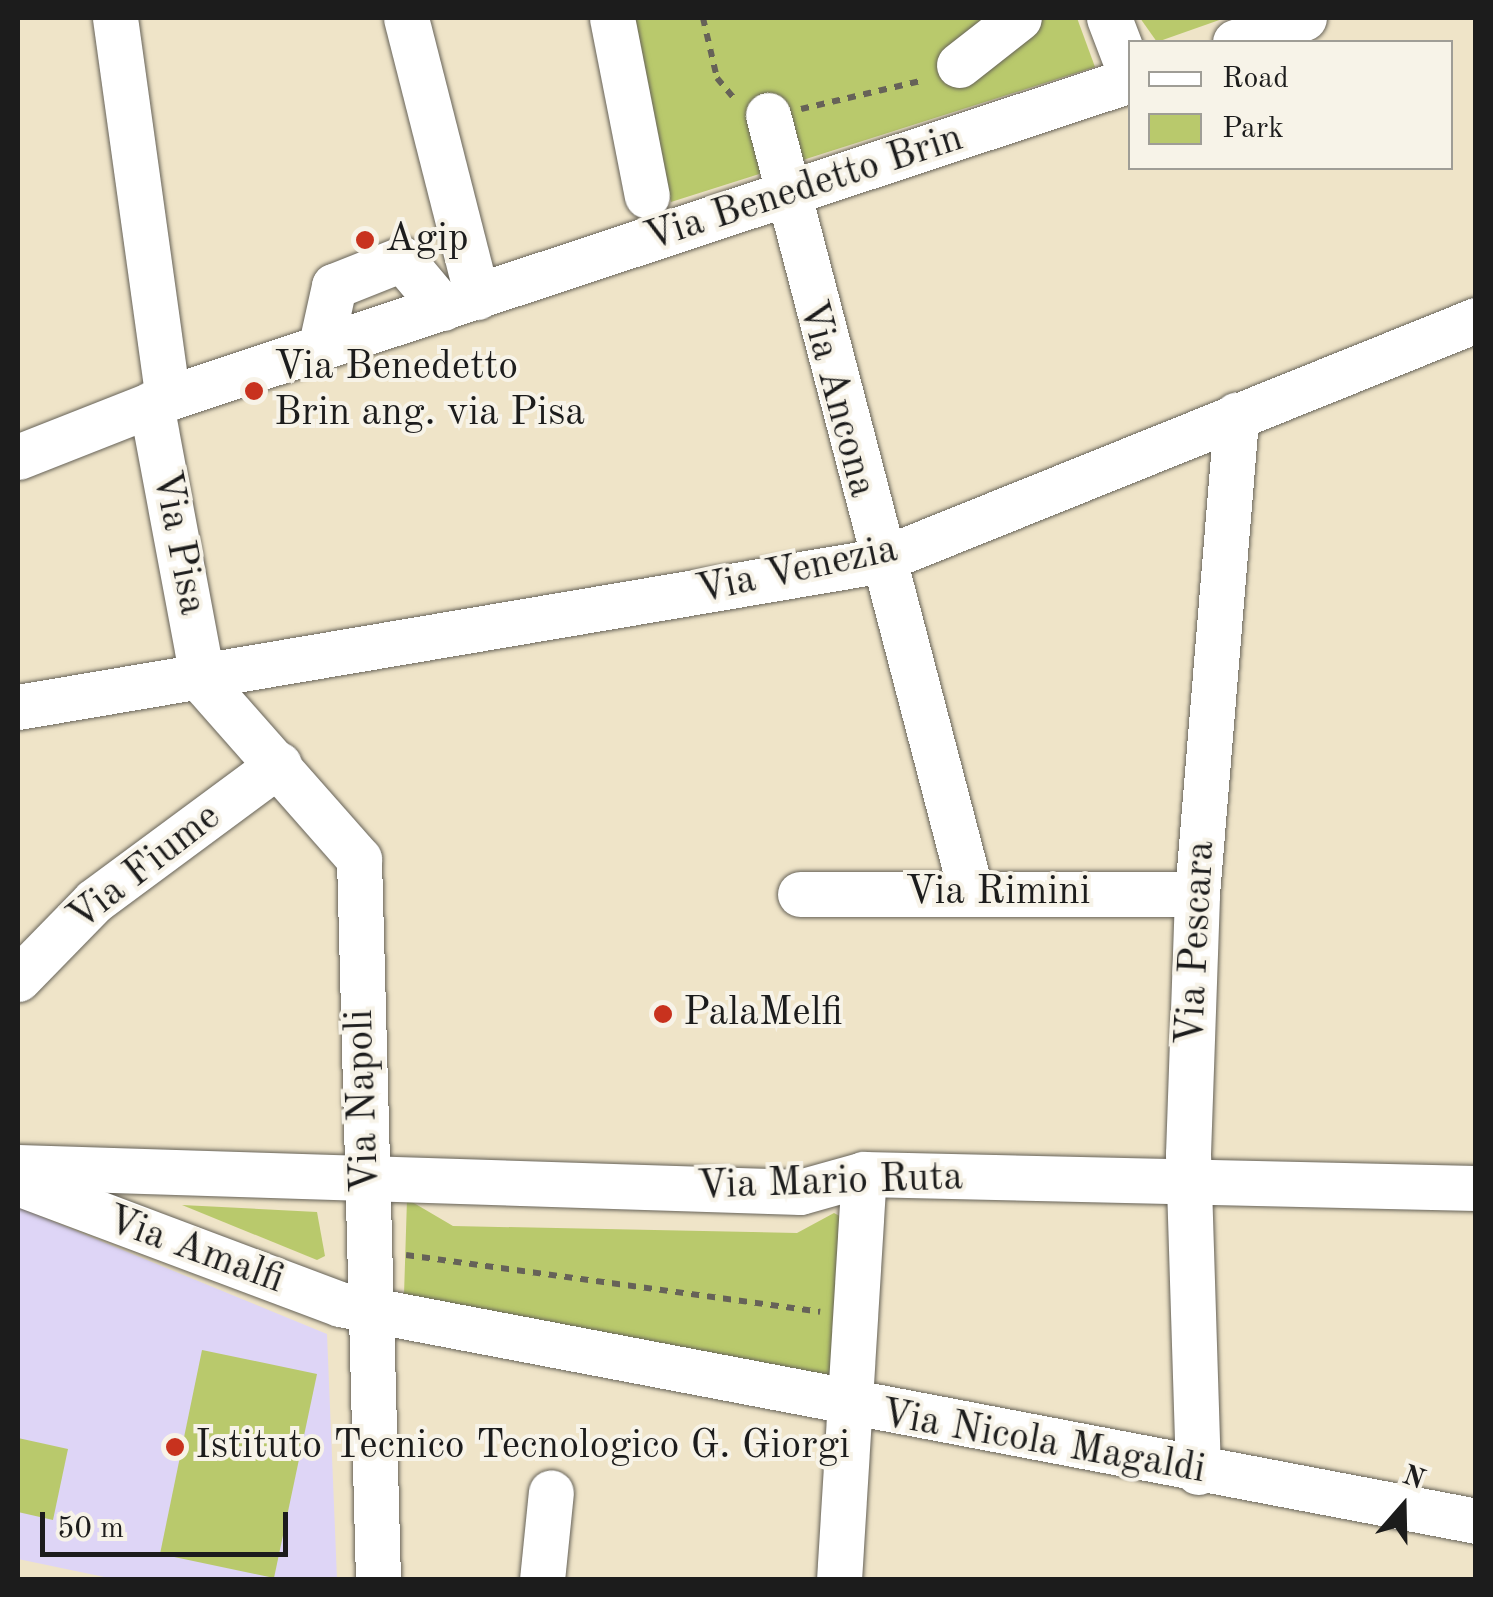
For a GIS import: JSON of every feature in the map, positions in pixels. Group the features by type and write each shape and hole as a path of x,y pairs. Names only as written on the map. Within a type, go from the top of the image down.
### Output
{"street":[{"path":"115,18 160,401"},
{"path":"406,18 460,302"},
{"path":"612,18 647,196"},
{"path":"959,65 1020,18"},
{"name":"Via Benedetto Brin","path":"1109,18 1128,70"},
{"path":"1241,40 1304,18"},
{"name":"Via Benedetto Brin","path":"18,457 160,401 784,196 1128,77"},
{"name":"Via Ancona","path":"768,115 784,196 878,562 970,892"},
{"path":"320,349 334,286 402,259 460,302"},
{"name":"Via Venezia","path":"18,707 203,682 878,562 1476,320"},
{"name":"Via Pisa","path":"160,401 203,682"},
{"name":"Via Pescara","path":"1198,1472 1194,1182 1197,894 1236,415"},
{"name":"Via Napoli","path":"203,682 359,859 364,1180 376,1310 378,1580"},
{"name":"Via Fiume","path":"18,979 94,901 279,764"},
{"name":"Via Rimini","path":"800,894 1197,894"},
{"name":"Via Amalfi","path":"18,1167 364,1180"},
{"path":"839,1580 864,1174"},
{"name":"Via Mario Ruta","path":"364,1180 800,1192 864,1174 1476,1188"},
{"name":"Via Amalfi","path":"18,1183 205,1258 376,1310"},
{"name":"Via Nicola Magaldi","path":"376,1310 850,1408 1476,1521"},
{"path":"542,1580 552,1492"}],"path":[{"path":"703,18 717,78 734,101 768,115 959,65"},
{"path":"405,1255 856,1317"}],"shaded area":[{"name":"Istituto Tecnico Tecnologico G. Giorgi","path":"18,1207 327,1334 337,1579 114,1579 18,1559"}],"green space":[{"path":"631,18 1077,18 1095,67 671,202"},
{"path":"1140,18 1225,18 1163,40 1156,40"},
{"path":"407,1199 453,1226 797,1233 834,1213 845,1219 834,1382 404,1295"},
{"path":"182,1205 317,1212 325,1256 317,1260"},
{"path":"202,1350 317,1374 274,1578 160,1554"},
{"path":"18,1438 68,1449 53,1520 18,1512"}],"place":[{"name":"Agip","path":"365,240"},
{"name":"Via Benedetto Brin ang. via Pisa","path":"254,391"},
{"name":"PalaMelfi","path":"663,1014"},
{"name":"Istituto Tecnico Tecnologico G. Giorgi","path":"175,1447"}]}
